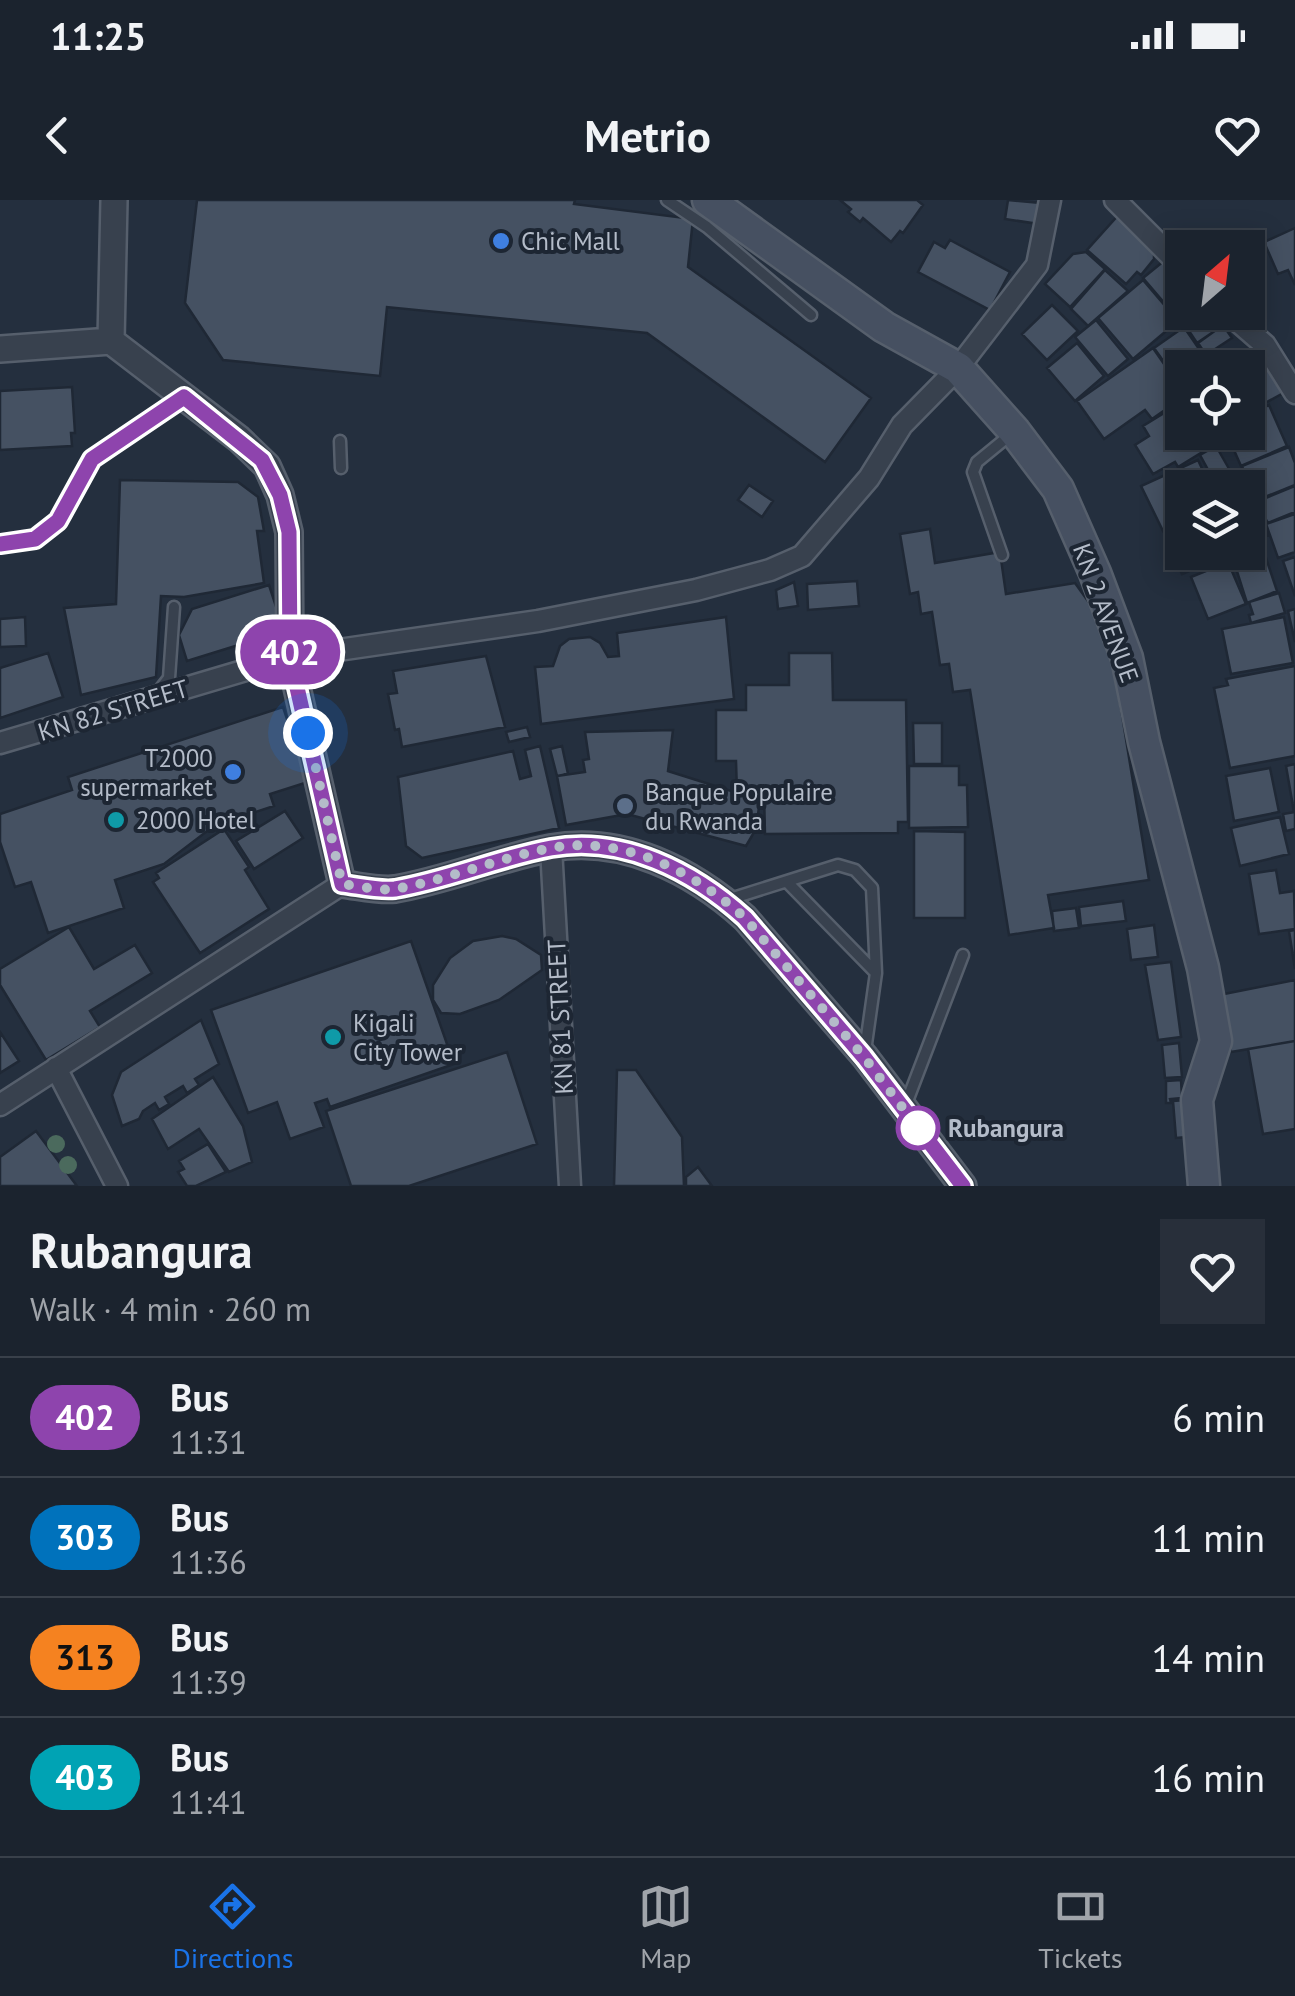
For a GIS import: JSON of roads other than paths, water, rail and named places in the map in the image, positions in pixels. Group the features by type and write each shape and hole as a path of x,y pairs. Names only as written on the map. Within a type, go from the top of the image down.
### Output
{"main road":[{"name":"KN 2 AVENUE","path":"708,200 761,254 958,368 1015,432 1058,490 1095,572 1127,658 1144,742 1203,968 1216,1041 1198,1100 1204,1186"}],"street":[{"path":"111,341 114,200"},
{"name":"KN 82 STREET","path":"0,743 290,657 538,621 696,590 770,570 802,556 869,478 902,425 958,368 1037,264 1050,200"},
{"path":"1115,200 1165,250"},
{"path":"1248,330 1265,345 1295,393"},
{"path":"0,349 111,341 262,460 280,495 289,532 290,657 342,884"},
{"path":"0,1105 342,884 392,890 550,848 580,846 626,852 676,868 725,900 745,918 864,1057 963,1186"},
{"name":"KN 81 STREET","path":"550,848 570,1186"},
{"path":"56,1068 118,1186"}],"lane":[{"path":"667,200 761,254 811,316"},
{"path":"0,544 35,539 58,521 92,459 184,397"},
{"path":"1002,555 973,472 977,462 1015,432"},
{"path":"340,441 341,468"},
{"path":"154,698 169,678 174,606"},
{"path":"725,900 838,865 855,870 872,888 876,972 864,1057"},
{"path":"788,883 876,972"},
{"path":"904,1110 963,955"}],"place":[{"name":"Chic Mall","path":"501,241"},
{"name":"T2000 supermarket","path":"233,772"},
{"name":"Banque Populaire du Rwanda","path":"625,806"},
{"name":"2000 Hotel","path":"116,820"},
{"name":"Kigali City Tower","path":"333,1037"},
{"name":"Rubangura","path":"918,1128"}]}
